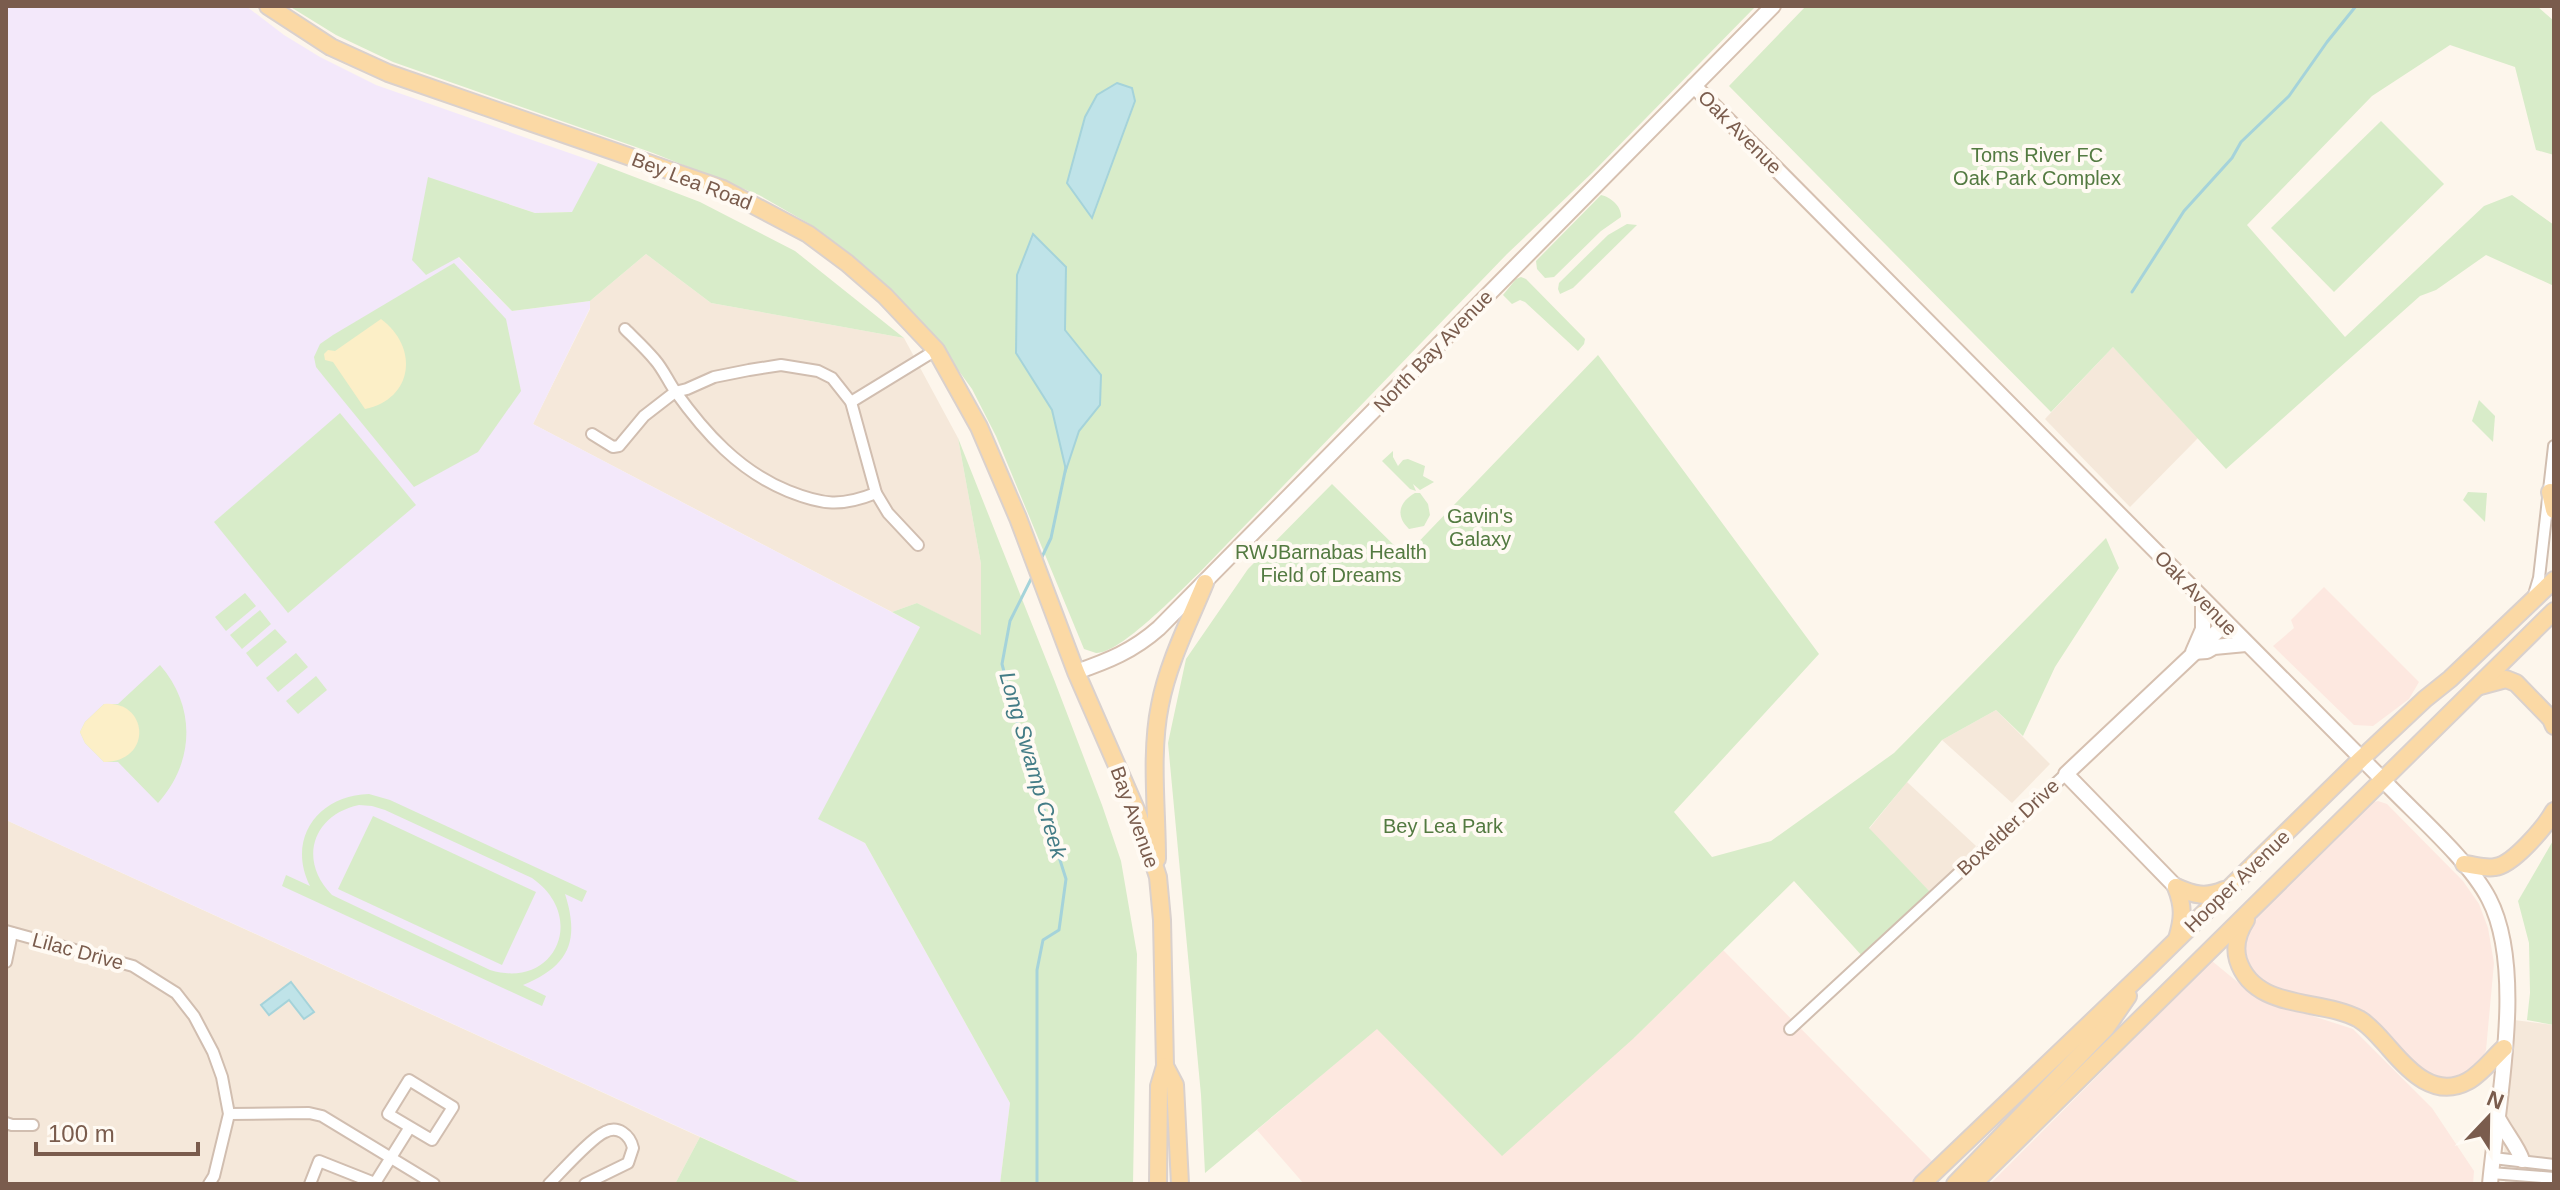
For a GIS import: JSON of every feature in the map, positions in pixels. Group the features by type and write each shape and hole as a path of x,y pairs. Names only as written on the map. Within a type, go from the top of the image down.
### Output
{"main road":[{"name":"Bey Lea Road","path":"268,6 331,47 388,73 723,189 808,234 847,263 885,296 936,350 979,427 1076,672"},
{"path":"2550,492 2554,510"},
{"name":"Hooper Avenue","path":"1922,1184 2361,759 2554,580"},
{"path":"1158,877 1156,744 1160,707 1172,666 1205,583"},
{"name":"Hooper Avenue","path":"1973,1184 2554,611"},
{"name":"Bay Avenue","path":"1076,672 1138,814 1158,877 1162,920 1165,1066 1159,1086 1158,1184"},
{"path":"2479,686 2506,679 2516,683 2554,726"},
{"path":"2464,864 2505,865 2546,825 2554,811"},
{"path":"2176,887 2195,895 2212,895 2229,888"},
{"path":"2176,887 2183,904 2183,920 2176,940"},
{"path":"2254,905 2238,932 2236,954 2250,983 2263,993 2342,1012 2361,1020 2409,1071 2433,1085 2450,1086 2468,1081 2504,1048"},
{"path":"1955,1184 2106,1028 2148,968"},
{"name":"Bay Avenue","path":"1165,1066 1175,1085 1180,1184"}],"street":[{"name":"North Bay Avenue","path":"1076,672 1116,658 1139,645 1205,583 1773,6"},
{"name":"Oak Avenue","path":"1694,86 2383,780 2464,864 2483,889 2501,933 2508,982 2491,1171"},
{"path":"625,329 655,360 675,392 724,451 762,480 805,498 831,503 853,502 876,493"},
{"path":"851,402 936,350"},
{"path":"592,434 613,447 619,446 644,416 675,392 714,377 781,365 818,371 832,378 851,402 876,493 888,513 918,545"},
{"path":"2532,601 2539,578 2554,446"},
{"path":"2193,652 2203,629 2203,601"},
{"name":"Boxelder Drive","path":"1790,1029 2225,624"},
{"path":"2193,652 2246,644"},
{"path":"2066,774 2176,887"},
{"path":"6,962 9,932"},
{"name":"Lilac Drive","path":"9,932 133,966 176,993 194,1016 213,1052 222,1077 229,1114 218,1164 209,1184"},
{"path":"409,1080 453,1107 432,1140 410,1127 388,1114 409,1080"},
{"path":"229,1114 309,1113 334,1121 434,1184"},
{"path":"2497,1118 2522,1160"},
{"path":"6,1123 33,1125"},
{"path":"310,1184 319,1161 376,1184 410,1127"},
{"path":"549,1184 601,1134 616,1130 626,1134 633,1148 628,1163 585,1184"},
{"path":"2491,1171 2522,1160 2554,1165"},
{"path":"2491,1171 2554,1178"}],"shaded area":[{"path":"6,6 246,6 320,57 376,85 598,163 573,212 535,213 429,178 458,257 512,311 590,301 590,308 533,424 920,627 819,819 865,843 1010,1103 1000,1184 804,1184 6,820"},
{"path":"646,254 711,303 904,338 958,438 981,564 981,636 917,603 892,612 533,424 590,309 590,301"},
{"path":"2113,347 2198,438 2130,507 2045,419"},
{"path":"2324,587 2419,682 2409,699 2373,726 2354,725 2273,646 2294,628 2291,620"},
{"path":"1996,710 2050,764 2012,803 1942,740"},
{"path":"1907,782 1976,846 1933,895 1869,829"},
{"path":"2378,801 2387,804 2463,881 2479,904 2488,928 2494,963 2486,1050 2481,1062 2458,1079 2427,1077 2371,1020 2268,988 2252,978 2242,957 2247,924 2370,803"},
{"path":"6,820 700,1137 675,1184 6,1184"},
{"path":"1723,950 1933,1162 1910,1184 1304,1184 1257,1130 1377,1028 1634,1038"},
{"path":"2212,961 2257,998 2353,1029 2432,1108 2474,1171 2473,1184 1990,1184"},
{"path":"2514,1020 2554,1025 2554,1184 2505,1184 2504,1154"}],"green space":[{"path":"289,6 1756,6 1592,173 1507,254 1199,573 1134,633 1107,651 1096,653 1084,649 996,436 972,389 940,345 892,290 852,255 813,226 759,195 653,153 393,62 336,35"},
{"name":"Toms River FC Oak Park Complex","path":"1806,6 2537,6 2554,21 2554,155 2536,150 2515,67 2450,45 2372,96 2247,225 2345,337 2484,206 2512,195 2554,225 2554,286 2486,255 2436,290 2420,296 2226,469 2113,347 2051,412 1729,86"},
{"path":"2381,121 2444,184 2334,292 2271,228"},
{"path":"598,163 700,202 795,251 904,338 711,303 646,254 590,301 512,311 459,257 426,275 412,260 428,177 535,213 572,212"},
{"path":"1601,195 1615,203 1621,217 1601,231 1554,277 1545,278 1537,269 1536,261"},
{"path":"1627,224 1637,225 1573,288 1560,294 1559,283 1608,235"},
{"path":"454,263 506,319 521,391 478,452 414,487 316,367 314,357 320,344 333,335"},
{"path":"1521,277 1585,339 1578,351 1525,302 1520,300 1512,304 1503,295"},
{"name":"Bey Lea Park","path":"1598,355 1819,654 1674,812 1712,857 1771,841 1894,753 2106,538 2119,568 2055,667 2023,736 1996,710 1942,740 1869,828 1933,895 1863,957 1794,881 1634,1038 1502,1156 1377,1029 1205,1173 1201,1095 1168,743 1186,659 1248,569 1332,484 1405,556"},
{"path":"2479,400 2495,416 2493,442 2472,421"},
{"path":"340,413 416,505 288,613 214,522"},
{"path":"958,438 1055,682 1121,861 1137,954 1133,1184 1000,1184 1010,1103 865,843 818,819 920,627 892,612 917,603 981,635 981,564"},
{"path":"1393,451 1398,466 1408,459 1425,466 1423,476 1434,482 1420,490 1413,484 1416,491 1410,489 1382,461"},
{"path":"2468,492 2487,493 2485,522 2463,500"},
{"path":"1420,493 1428,504 1430,515 1424,526 1409,529 1402,519 1401,510 1405,501"},
{"path":"245,593 256,606 226,631 215,617"},
{"path":"260,610 271,624 242,649 230,635"},
{"path":"275,629 287,642 257,667 246,653"},
{"path":"296,653 308,667 278,692 266,678"},
{"path":"160,665 180,698 186,734 179,770 158,803 118,762 104,762 85,743 80,732 85,722 104,704 118,704"},
{"path":"316,676 327,690 298,714 286,701"},
{"path":"369,794 390,800 587,891 582,902 565,894 571,925 567,950 551,969 523,985 546,996 542,1006 282,886 286,875 310,886 302,852 305,836 322,811 351,796","holes":["359,805 372,806 532,878 549,894 558,912 560,930 556,946 547,960 532,970 513,973 490,970 332,895 315,868 315,841 330,818 343,810"]},
{"path":"373,816 536,892 502,965 338,889"},
{"path":"2554,839 2554,1025 2527,1020 2529,943 2518,901"},
{"path":"700,1137 804,1184 675,1184"}],"sand":[{"path":"381,319 401,343 406,357 406,371 394,395 365,409 333,362 325,360 324,354 328,350 335,351"},
{"path":"104,704 119,705 130,711 137,721 139,732 131,752 120,759 104,762 85,743 80,732 85,722"}],"water":[{"path":"1117,83 1132,88 1135,101 1092,218 1067,183 1085,117 1097,95"},
{"path":"1033,234 1066,267 1065,330 1101,375 1100,405 1079,431 1066,470 1052,410 1016,353 1017,275"},
{"path":"291,982 314,1012 304,1019 289,1000 269,1015 261,1005"}],"waterway":[{"path":"2132,292 2184,211 2232,158 2241,142 2289,96 2356,6"},
{"name":"Long Swamp Creek","path":"1041,559 1051,538 1066,467"},
{"name":"Long Swamp Creek","path":"1032,577 1010,621 1002,664 1021,737 1066,879 1059,930 1043,940 1037,970 1037,1184"}],"park label":[{"name":"Gavin's Galaxy","path":"1480,528"},
{"name":"RWJBarnabas Health Field of Dreams","path":"1331,564"}]}
